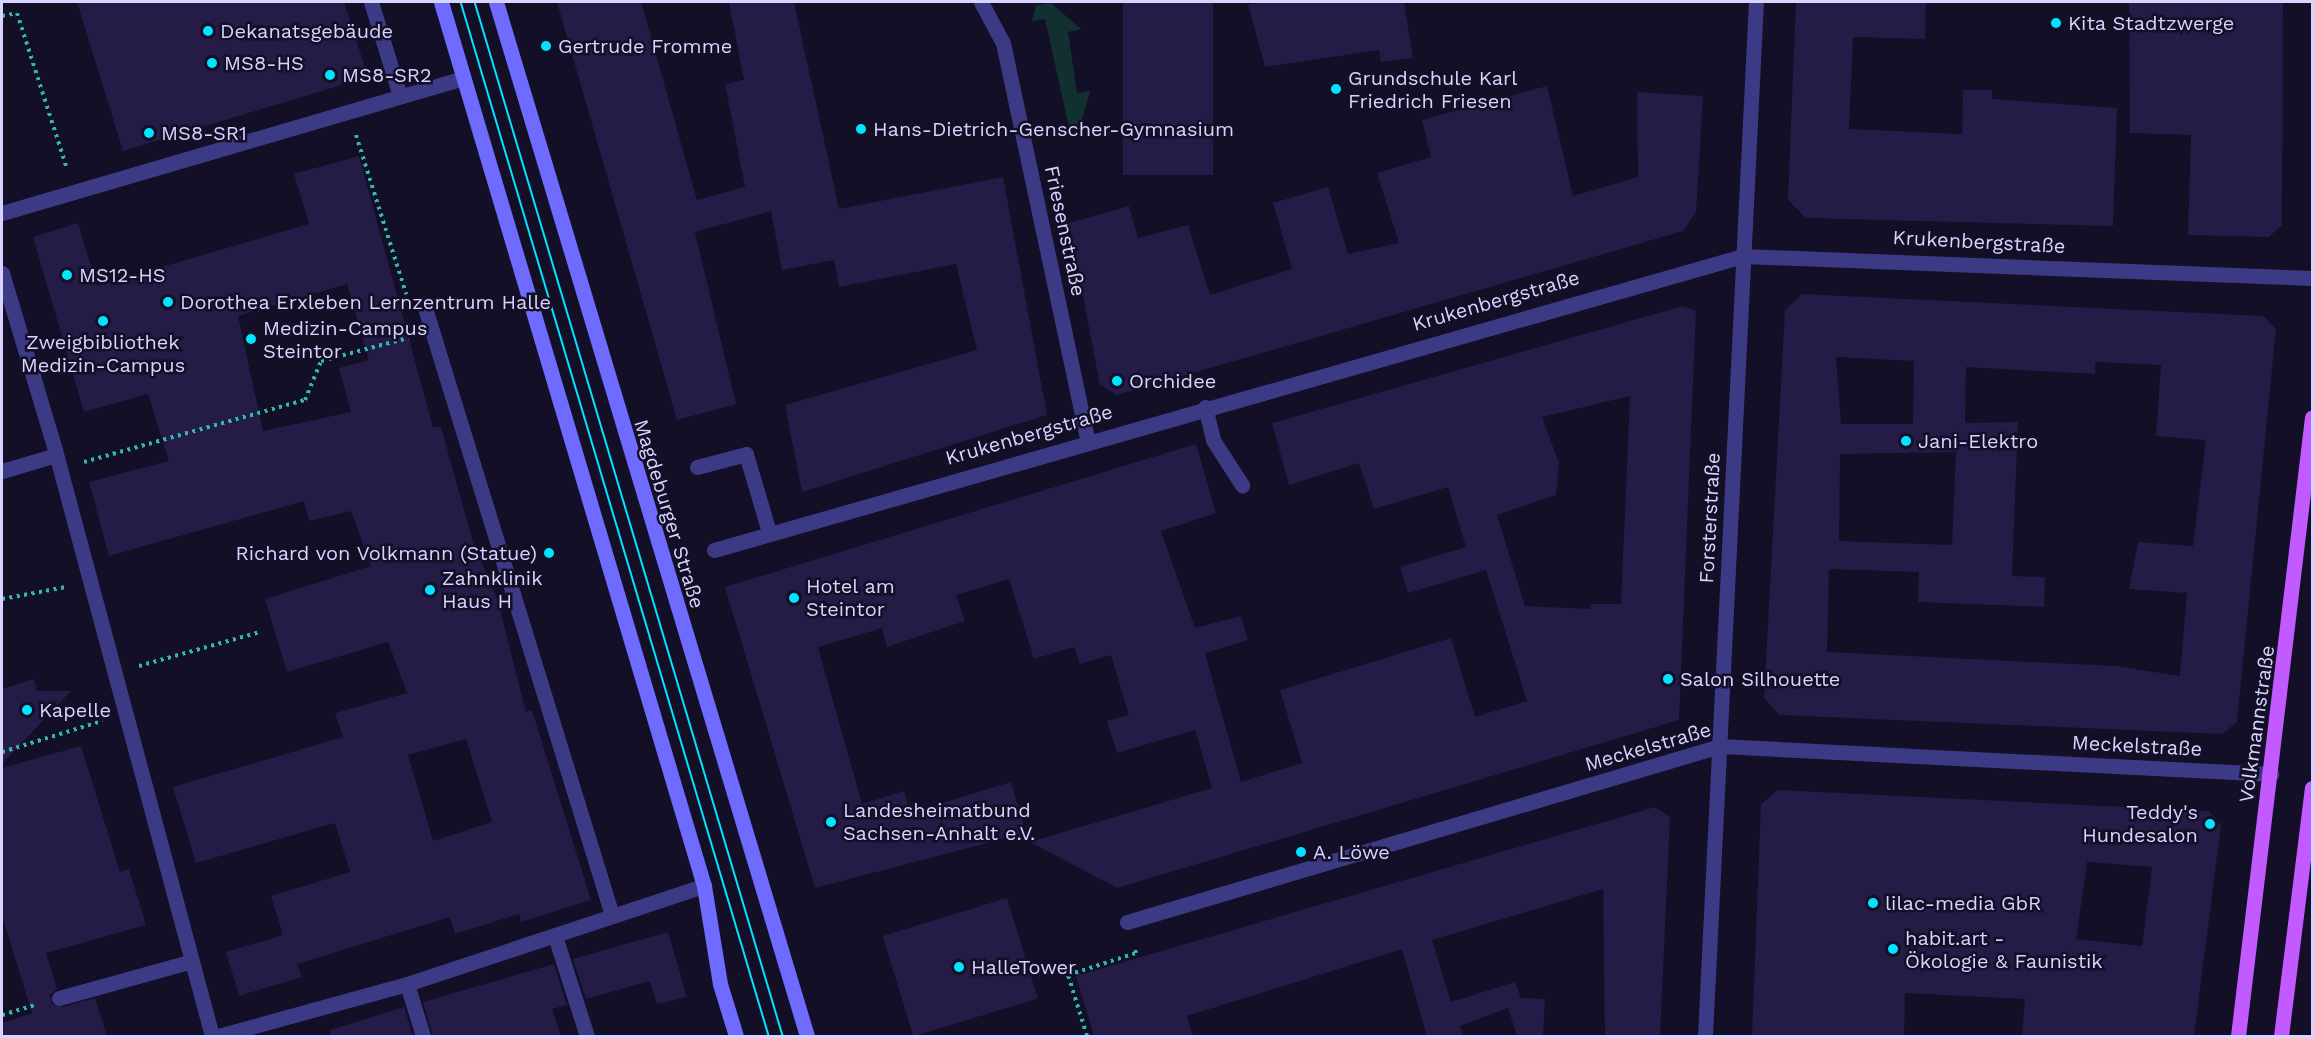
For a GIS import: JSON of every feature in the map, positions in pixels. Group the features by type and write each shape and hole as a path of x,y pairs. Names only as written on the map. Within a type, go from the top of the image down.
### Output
{"main road":[{"name":"Volkmannstraße","path":"2238,1036 2313,417"},
{"path":"2281,1036 2313,788"}],"street":[{"path":"371,2 400,96"},
{"path":"441,2 704,886 720,984 736,1036"},
{"name":"Magdeburger Straße","path":"496,2 807,1036"},
{"name":"Friesenstraße","path":"981,2 1003,43 1088,439"},
{"name":"Forsterstraße","path":"1705,1036 1756,2"},
{"path":"2,213 76,195 464,78"},
{"name":"Krukenbergstraße","path":"714,550 1088,439 1743,256 2313,279"},
{"path":"2,273 58,462 212,1036"},
{"path":"425,308 612,915"},
{"path":"1205,407 1213,440 1242,485"},
{"path":"697,467 746,454 769,532"},
{"path":"2,471 58,462"},
{"name":"Meckelstraße","path":"1127,922 1720,746 2271,774"},
{"path":"218,1036 407,984 704,886"},
{"path":"555,936 587,1036"},
{"path":"59,998 192,961"},
{"path":"407,984 423,1036"}],"path":[{"path":"2,16 17,13 76,195"},
{"path":"359,144 407,298"},
{"path":"58,462 305,400 321,361 432,332"},
{"path":"2,599 89,583"},
{"path":"115,672 260,632"},
{"path":"2,752 125,714"},
{"path":"1086,1036 1068,975 1136,953 1127,922"},
{"path":"2,1015 59,998"}],"green space":[{"path":"1051,3 1081,29 1068,32 1077,93 1090,91 1080,127 1070,132 1045,19 1032,21 1036,5"}],"building":[{"path":"77,2 344,2 368,77 123,151"},
{"path":"557,2 641,2 697,200 745,187 725,84 744,80 729,2 794,2 839,209 1003,177 1047,415 802,492 785,405 977,350 956,264 839,287 834,260 782,270 771,211 695,232 736,404 677,420"},
{"path":"1123,2 1213,2 1213,175 1123,175"},
{"path":"1404,2 1413,58 1381,62 1379,50 1265,67 1248,4"},
{"path":"1796,2 1926,2 1925,39 1853,37 1849,129 1962,134 1963,90 1992,90 1992,99 2117,108 2113,226 1806,218 1788,200"},
{"path":"2129,2 2283,2 2282,225 2269,237 2188,235 2191,135 2130,133"},
{"path":"1547,86 1573,196 1638,177 1637,92 1703,96 1696,212 1683,231 1117,395 1100,385 1069,223 1129,206 1138,238 1188,225 1210,295 1292,269 1273,203 1328,187 1348,254 1399,243 1377,173 1431,157 1422,120"},
{"path":"359,156 433,427 441,427 473,542 498,601 526,712 532,710 591,900 521,922 519,914 455,934 450,917 297,964 302,977 239,996 226,952 283,935 271,896 350,872 335,823 196,863 173,787 343,737 335,713 407,693 388,642 287,672 265,599 371,566 351,511 309,521 304,501 109,556 89,482 169,461 148,394 84,412 33,237 78,223 97,286 309,224 294,174","holes":["347,284 369,360 339,368 351,412 263,431 238,316","466,739 492,822 433,841 408,755"]},
{"path":"1802,294 2264,316 2276,329 2237,722 2222,734 1780,715 1764,698 1785,310","holes":["1836,357 1914,361 1913,424 1841,424","2095,362 2161,365 2156,436 2206,440 2193,546 2138,542 2129,589 2187,593 2180,676 2116,666 1827,652 1829,569 1919,572 1918,602 2044,607 2045,577 2012,576 2018,422 1965,423 1966,367 2095,374","1956,452 1952,545 1839,541 1840,454"]},
{"path":"1683,306 1696,311 1679,720 1117,888 1030,842 1212,788 1195,730 1117,753 1107,721 1129,715 1111,655 1080,664 1074,647 1034,659 1009,579 956,595 965,621 887,647 882,628 818,647 862,804 904,791 910,813 1011,782 1026,833 815,888 725,587 1196,444 1216,513 1161,531 1195,628 1241,616 1248,640 1205,653 1241,782 1302,763 1280,690 1451,638 1475,717 1527,701 1486,570 1408,593 1400,567 1466,547 1448,487 1374,509 1359,463 1289,485 1272,423","holes":["1630,396 1621,604 1591,604 1590,609 1525,606 1497,515 1556,495 1559,463 1542,417"]},
{"name":"Kapelle","path":"34,679 37,691 71,691 2,764 2,689"},
{"path":"81,746 120,872 129,869 146,925 46,953 57,989 50,995 52,1004 62,1007 95,998 107,1036 2,1036 2,1023 32,1013 2,916 2,768"},
{"path":"1778,790 2209,811 2221,825 2194,1036 2022,1036 2025,999 1905,993 1904,1036 1752,1036 1761,804","holes":["2087,862 2152,867 2142,946 2076,939"]},
{"path":"1655,807 1670,817 1660,1036 1605,1036 1603,889 1432,940 1451,1002 1515,982 1521,998 1545,999 1543,1036 1517,1036 1508,1008 1460,1026 1463,1036 1427,1036 1402,949 1187,1016 1193,1036 1094,1036 1076,976"},
{"name":"HalleTower","path":"1007,898 1038,998 913,1036 883,936"},
{"path":"668,932 687,997 657,1004 650,981 586,999 573,959"},
{"path":"554,964 567,1005 552,1009 561,1036 433,1036 423,1002"},
{"path":"404,1007 413,1036 331,1036 330,1030"}],"tram line":[{"path":"461,2 769,1036"},
{"path":"475,2 783,1036"}],"place":[{"name":"Kita Stadtzwerge","path":"2056,23"},
{"name":"Dekanatsgebäude","path":"208,31"},
{"name":"Gertrude Fromme","path":"546,46"},
{"name":"MS8-HS","path":"212,63"},
{"name":"MS8-SR2","path":"330,75"},
{"name":"Grundschule Karl Friedrich Friesen","path":"1336,89"},
{"name":"Hans-Dietrich-Genscher-Gymnasium","path":"861,129"},
{"name":"MS8-SR1","path":"149,133"},
{"name":"MS12-HS","path":"67,275"},
{"name":"Dorothea Erxleben Lernzentrum Halle","path":"168,302"},
{"name":"Zweigbibliothek Medizin-Campus","path":"103,321"},
{"name":"Medizin-Campus Steintor","path":"251,339"},
{"name":"Orchidee","path":"1117,381"},
{"name":"Jani-Elektro","path":"1906,441"},
{"name":"Richard von Volkmann (Statue)","path":"549,553"},
{"name":"Zahnklinik Haus H","path":"430,590"},
{"name":"Hotel am Steintor","path":"794,598"},
{"name":"Salon Silhouette","path":"1668,679"},
{"name":"Kapelle","path":"27,710"},
{"name":"Landesheimatbund Sachsen-Anhalt e.V.","path":"831,822"},
{"name":"Teddy's Hundesalon","path":"2210,824"},
{"name":"A. Löwe","path":"1301,852"},
{"name":"lilac-media GbR","path":"1873,903"},
{"name":"habit.art - Ökologie & Faunistik","path":"1893,949"},
{"name":"HalleTower","path":"959,967"}]}
